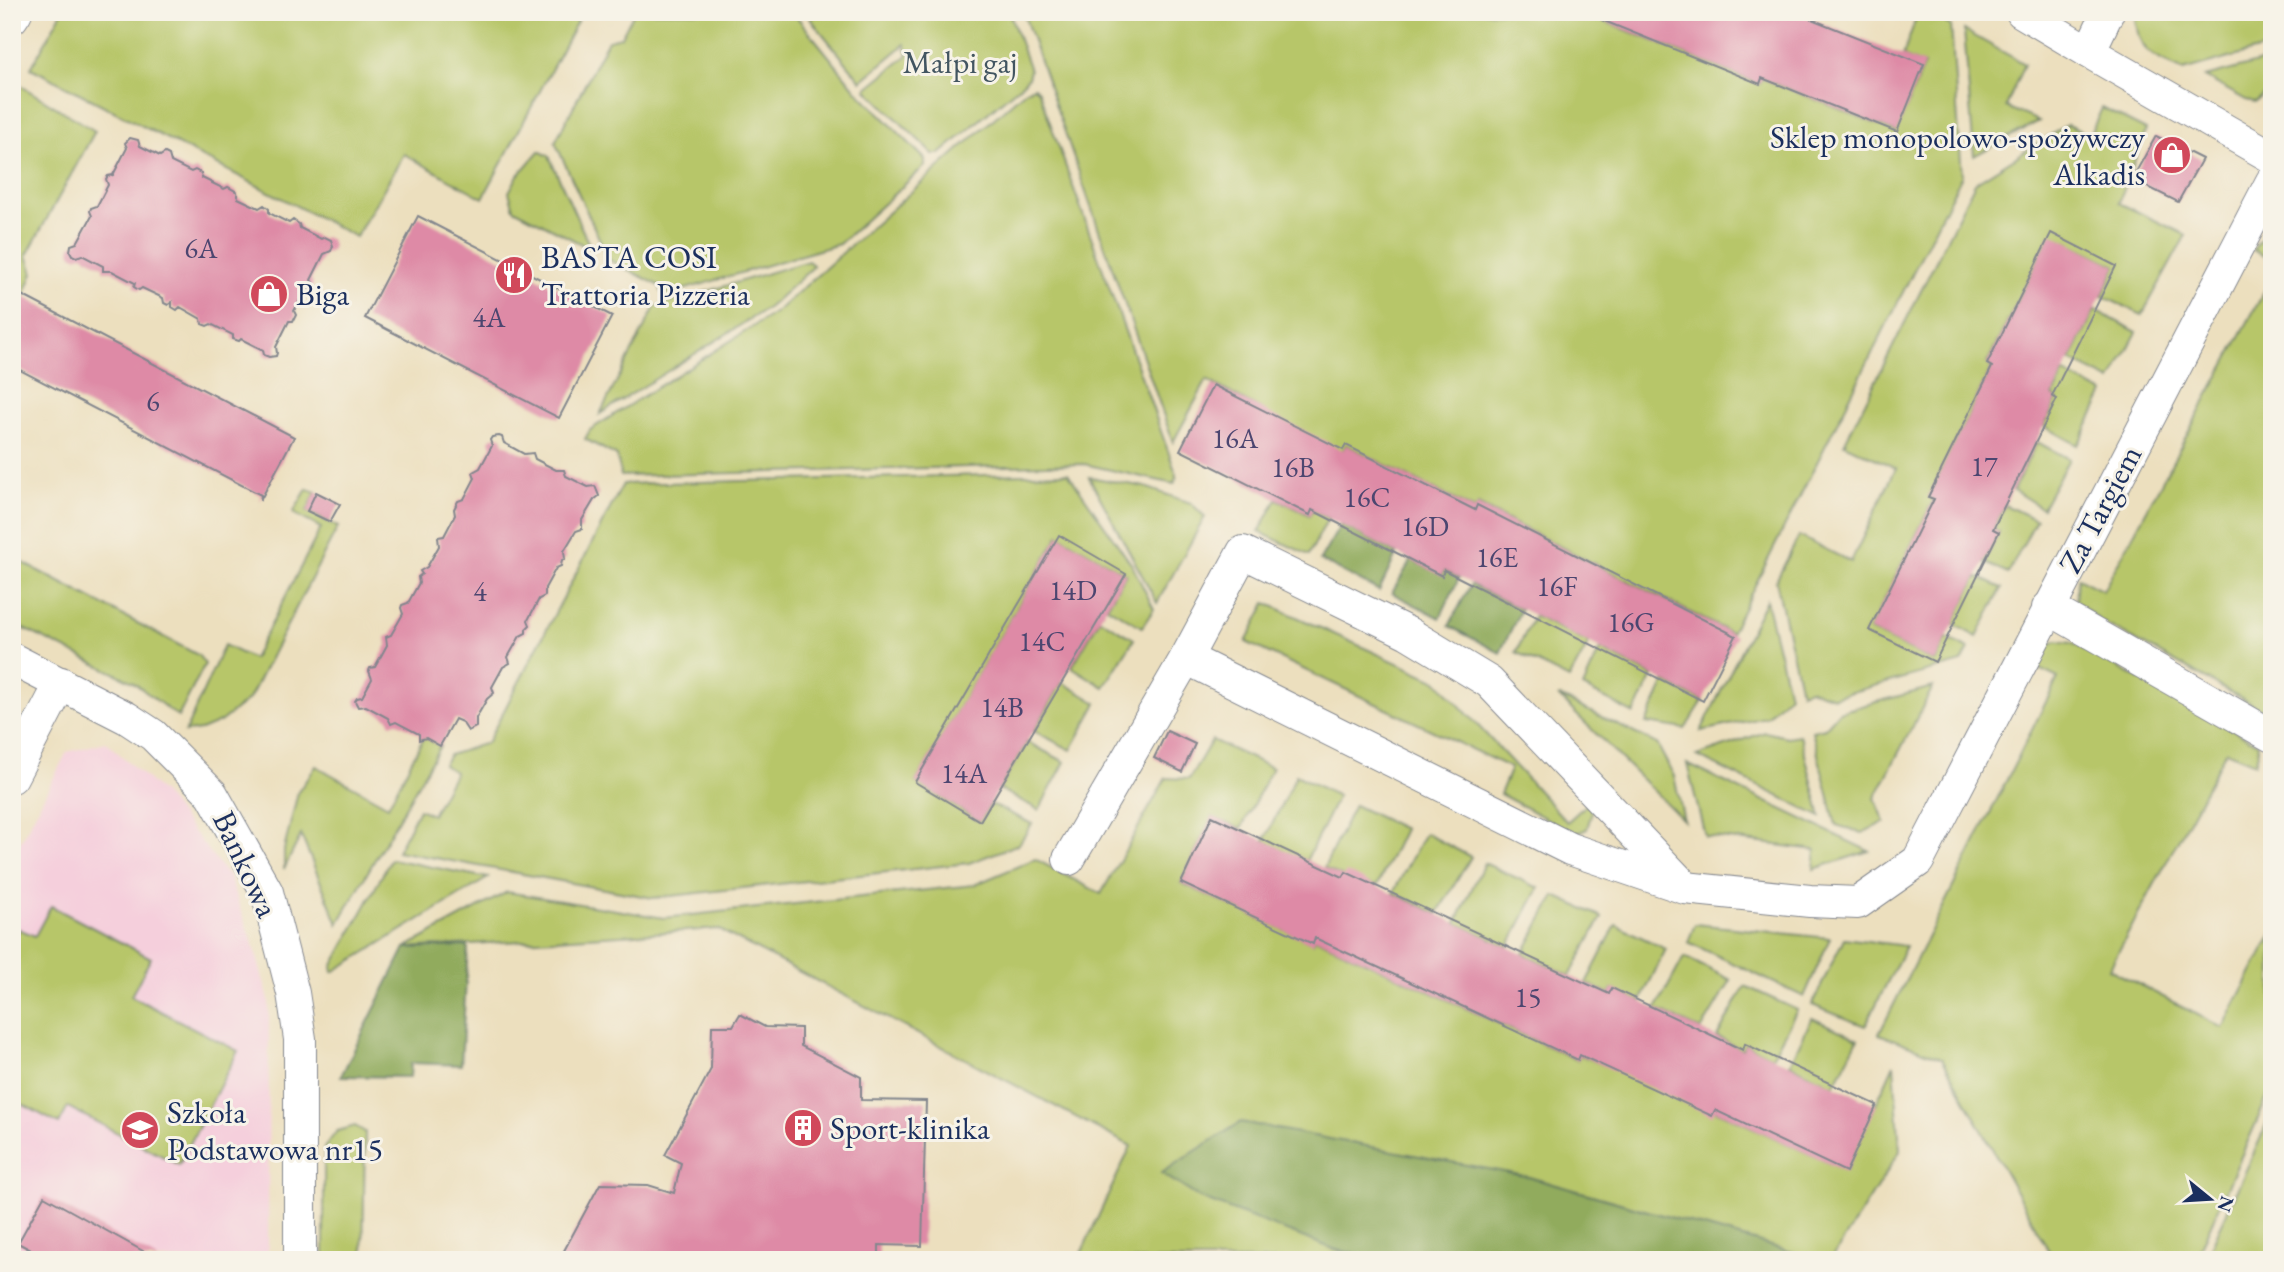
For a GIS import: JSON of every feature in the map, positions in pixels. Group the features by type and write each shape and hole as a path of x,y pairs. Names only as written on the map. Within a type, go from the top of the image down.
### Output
{"street":[{"path":"12,18 16,12"},
{"path":"2022,12 2272,157"},
{"path":"2089,52 2108,12"},
{"name":"Za Targiem","path":"2272,181 2048,608 2272,736"},
{"path":"1069,859 1243,552 1408,633 1489,682 1685,888"},
{"path":"1185,658 1570,849 1685,888 1810,901 1858,903 1918,861 2048,608"},
{"name":"Bankowa","path":"12,659 153,734 212,794 267,892 293,993 300,1039 300,1260"},
{"path":"12,776 61,683"}],"shaded area":[{"name":"Szkoła Podstawowa nr15","path":"106,742 163,793 229,877 255,950 269,1000 268,1260 12,1260 12,858 67,752"}],"green space":[{"path":"62,12 582,12 483,198 404,154 356,237 31,68"},
{"path":"634,12 793,12 857,91 925,159 925,166 839,244 669,294 662,293 660,286 609,260 555,142 608,40 621,37"},
{"name":"Małpi gaj","path":"805,12 1009,12 1030,70 1028,78 940,154 933,154 866,89 908,55 905,44 861,81"},
{"path":"1023,12 1581,12 1760,84 1762,78 1896,132 1924,65 1903,56 1918,12 1926,12 1951,26 1962,175 1731,633 1478,505 1475,510 1346,445 1341,454 1207,380 1173,442"},
{"path":"2137,12 2272,12 2272,46 2183,71 2153,56 2143,45 2135,22"},
{"path":"1964,30 2024,64 2006,107 2039,121 1974,156"},
{"path":"2272,59 2269,84 2264,94 2255,102 2246,100 2205,77"},
{"path":"18,84 95,131 27,255 33,273 24,296 12,290 12,94"},
{"path":"1034,87 1039,92 1177,476 1174,484 1084,464 621,476 617,456 585,439 590,430 776,312 1026,90"},
{"path":"2102,108 2146,130 2119,203 2186,235 2142,315 2102,296 2116,266 2051,234 1987,363 1992,367 1929,497 1934,499 1869,630 1935,662 1947,638 1969,649 1962,662 1834,697 1809,689 1801,692 1776,581 1799,536 1851,562 1896,468 1844,444 1975,183 2067,125 2090,135"},
{"path":"539,151 549,156 591,249 514,209 509,192 518,175"},
{"path":"2272,224 2272,260 2253,250"},
{"path":"808,261 813,265 811,269 769,307 600,414 655,307"},
{"path":"2272,277 2272,672 2264,687 2272,690 2272,715 2102,622 2076,601 2078,578 2103,591"},
{"path":"2095,310 2137,332 2111,381 2070,360"},
{"path":"2064,373 2104,393 2078,445 2044,426 2057,399 2053,396"},
{"path":"2037,442 2069,459 2042,508 2013,490"},
{"path":"1068,473 1132,565 1154,609 1142,627 1107,607 1126,574 1059,535 916,782 979,821 991,804 1032,824 1019,844 969,863 653,898 397,851 419,809 432,815 455,772 443,765 449,755 487,743 623,484"},
{"path":"1089,477 1145,487 1191,503 1205,517 1157,603"},
{"path":"307,489 316,492 307,511 338,527 249,699 220,722 201,730 185,732 224,645 253,659 321,528 293,513"},
{"path":"1277,499 1309,515 1313,510 1328,518 1309,555 1259,532"},
{"path":"2005,505 2036,520 2008,574 1984,562 1999,532 1993,529"},
{"path":"1341,524 1397,553 1379,591 1320,560"},
{"path":"12,557 198,655 205,664 178,717 133,682 12,623"},
{"path":"1411,560 1442,575 1444,570 1459,578 1440,618 1392,593"},
{"path":"1977,577 2002,588 1977,637 1953,624"},
{"path":"1471,584 1521,609 1500,653 1449,626"},
{"path":"1766,600 1789,695 1766,717 1701,731"},
{"path":"1266,603 1437,681 1567,822 1587,804 1592,811 1587,829 1575,834 1500,794 1511,768 1246,642"},
{"path":"1534,616 1589,643 1569,679 1516,652"},
{"path":"1100,619 1134,639 1104,687 1072,667"},
{"path":"2056,641 2072,643 2258,743 2255,763 2226,751 2109,969 2223,1028 2272,934 2272,1087 2195,1260 2054,1260 1942,1058 1879,1034 2058,678 2037,668 2045,647"},
{"path":"1600,649 1653,676 1634,714 1583,687"},
{"path":"1062,682 1097,703 1071,750 1034,731"},
{"path":"1665,682 1703,701 1685,729 1646,723"},
{"path":"1933,687 1875,798 1885,822 1862,833 1836,825 1812,731 1825,728 1839,712"},
{"path":"1558,696 1657,744 1674,776 1684,821"},
{"path":"1765,732 1787,737 1800,735 1821,817 1697,756"},
{"path":"424,737 440,746 338,924 301,835 284,869 284,850 298,792 316,766 388,806"},
{"path":"1212,740 1272,768 1241,829 1212,817 1181,883 1313,943 1315,938 1577,1060 1580,1055 1715,1110 1846,1171 1894,1064 1900,1151 1831,1260 1820,1260 1525,1176 1336,1250 1390,1260 1078,1260 1131,1146 718,929 405,948 507,892 664,918 974,885 1035,859 1101,894 1166,778 1189,779"},
{"path":"1027,742 1065,762 1039,810 999,789"},
{"path":"1687,764 1869,851 1814,869 1816,850 1705,836"},
{"path":"1296,775 1338,796 1306,861 1264,841"},
{"path":"1354,805 1404,829 1377,886 1343,877 1324,868"},
{"path":"1425,833 1471,857 1437,914 1393,893"},
{"path":"391,859 488,878 333,972 332,967"},
{"path":"1484,863 1539,888 1508,947 1456,923"},
{"path":"1555,896 1602,917 1570,976 1523,954"},
{"path":"51,906 151,958 131,996 238,1051 179,1165 68,1107 59,1124 12,1099 12,942 19,929 35,936"},
{"path":"1695,924 1830,938 1804,997 1688,942"},
{"path":"1616,925 1666,949 1640,1002 1612,989 1609,994 1586,983"},
{"path":"1844,938 1906,946 1865,1026 1812,1005"},
{"path":"468,946 461,1065 411,1063 410,1077 341,1076 405,948"},
{"path":"1684,957 1731,980 1701,1030 1656,1009"},
{"path":"1745,986 1797,1010 1772,1057 1745,1044 1742,1050 1717,1037"},
{"path":"1812,1018 1858,1039 1834,1086 1790,1064"},
{"path":"2272,1113 2272,1260 2205,1260"},
{"path":"1241,1122 1525,1176 1820,1260 1390,1260 1336,1250 1200,1198 1161,1173"},
{"path":"355,1126 365,1132 363,1260 324,1260 324,1148 337,1131"}],"building":[{"path":"1582,12 1778,12 1787,16 1789,12 1794,12 1924,64 1897,132 1762,78 1760,84"},
{"path":"2156,136 2202,159 2178,202 2132,179"},
{"path":"130,138 138,140 140,146 160,156 165,153 169,155 171,162 191,172 195,170 201,173 202,178 237,192 238,198 259,208 264,205 269,209 269,213 289,223 293,220 300,228 321,239 325,237 331,240 331,251 324,254 311,280 311,289 306,289 294,311 296,315 293,321 289,321 276,347 276,356 264,355 263,350 241,339 233,339 233,335 211,324 202,324 201,319 180,307 177,310 172,307 172,302 168,305 163,298 142,288 139,290 134,287 135,283 112,271 103,271 103,266 82,255 72,255 71,245 77,243 92,216 91,208 97,206 108,185 106,179 113,175 127,148 125,143"},
{"path":"418,216 612,316 559,418 365,318"},
{"path":"2051,233 2116,266 2052,396 2057,399 1993,529 1999,532 1935,662 1869,630 1934,499 1928,497 1992,367 1987,364"},
{"path":"12,290 294,437 260,501 261,495 12,366"},
{"path":"1213,385 1343,450 1346,445 1475,510 1477,505 1736,636 1703,701 1444,570 1442,576 1312,510 1310,515 1180,450"},
{"path":"499,436 504,443 524,454 533,453 535,459 556,470 564,470 566,476 588,487 595,486 599,496 582,520 582,529 576,531 564,551 565,559 562,560 561,566 556,568 545,588 545,596 539,599 528,620 530,625 526,633 520,636 508,657 510,663 503,667 492,687 494,693 487,699 476,718 476,727 468,731 462,722 455,719 440,746 426,738 419,740 419,734 396,722 391,724 388,718 366,706 358,707 355,701 362,697 372,679 370,668 375,667 387,645 386,637 391,635 403,614 402,605 408,603 419,583 418,577 422,574 420,571 427,567 439,546 438,537 444,536 455,515 454,509 458,501 464,499 475,478 473,472 480,468 492,446 490,440"},
{"path":"316,492 340,504 330,522 307,511"},
{"path":"1059,535 1126,574 980,821 915,782"},
{"path":"1167,731 1195,744 1182,772 1154,758"},
{"path":"1212,816 1343,877 1346,872 1609,994 1612,988 1743,1050 1745,1044 1877,1105 1846,1172 1715,1110 1712,1116 1580,1055 1578,1060 1315,938 1313,944 1181,883"},
{"path":"2272,867 2272,885 2265,881"},
{"name":"Sport-klinika","path":"740,1014 765,1027 801,1028 801,1046 861,1077 861,1100 926,1101 922,1246 879,1245 879,1260 559,1260 600,1184 648,1185 674,1193 681,1163 665,1155 711,1069 712,1026 733,1026"},
{"path":"44,1196 159,1260 28,1260 33,1251 18,1243"}],"place":[{"name":"Sklep monopolowo-spożywczy Alkadis","path":"2172,155"},
{"name":"BASTA COSI Trattoria Pizzeria","path":"514,275"},
{"name":"Biga","path":"269,294"},
{"name":"Sport-klinika","path":"803,1128"},
{"name":"Szkoła Podstawowa nr15","path":"140,1130"}]}
